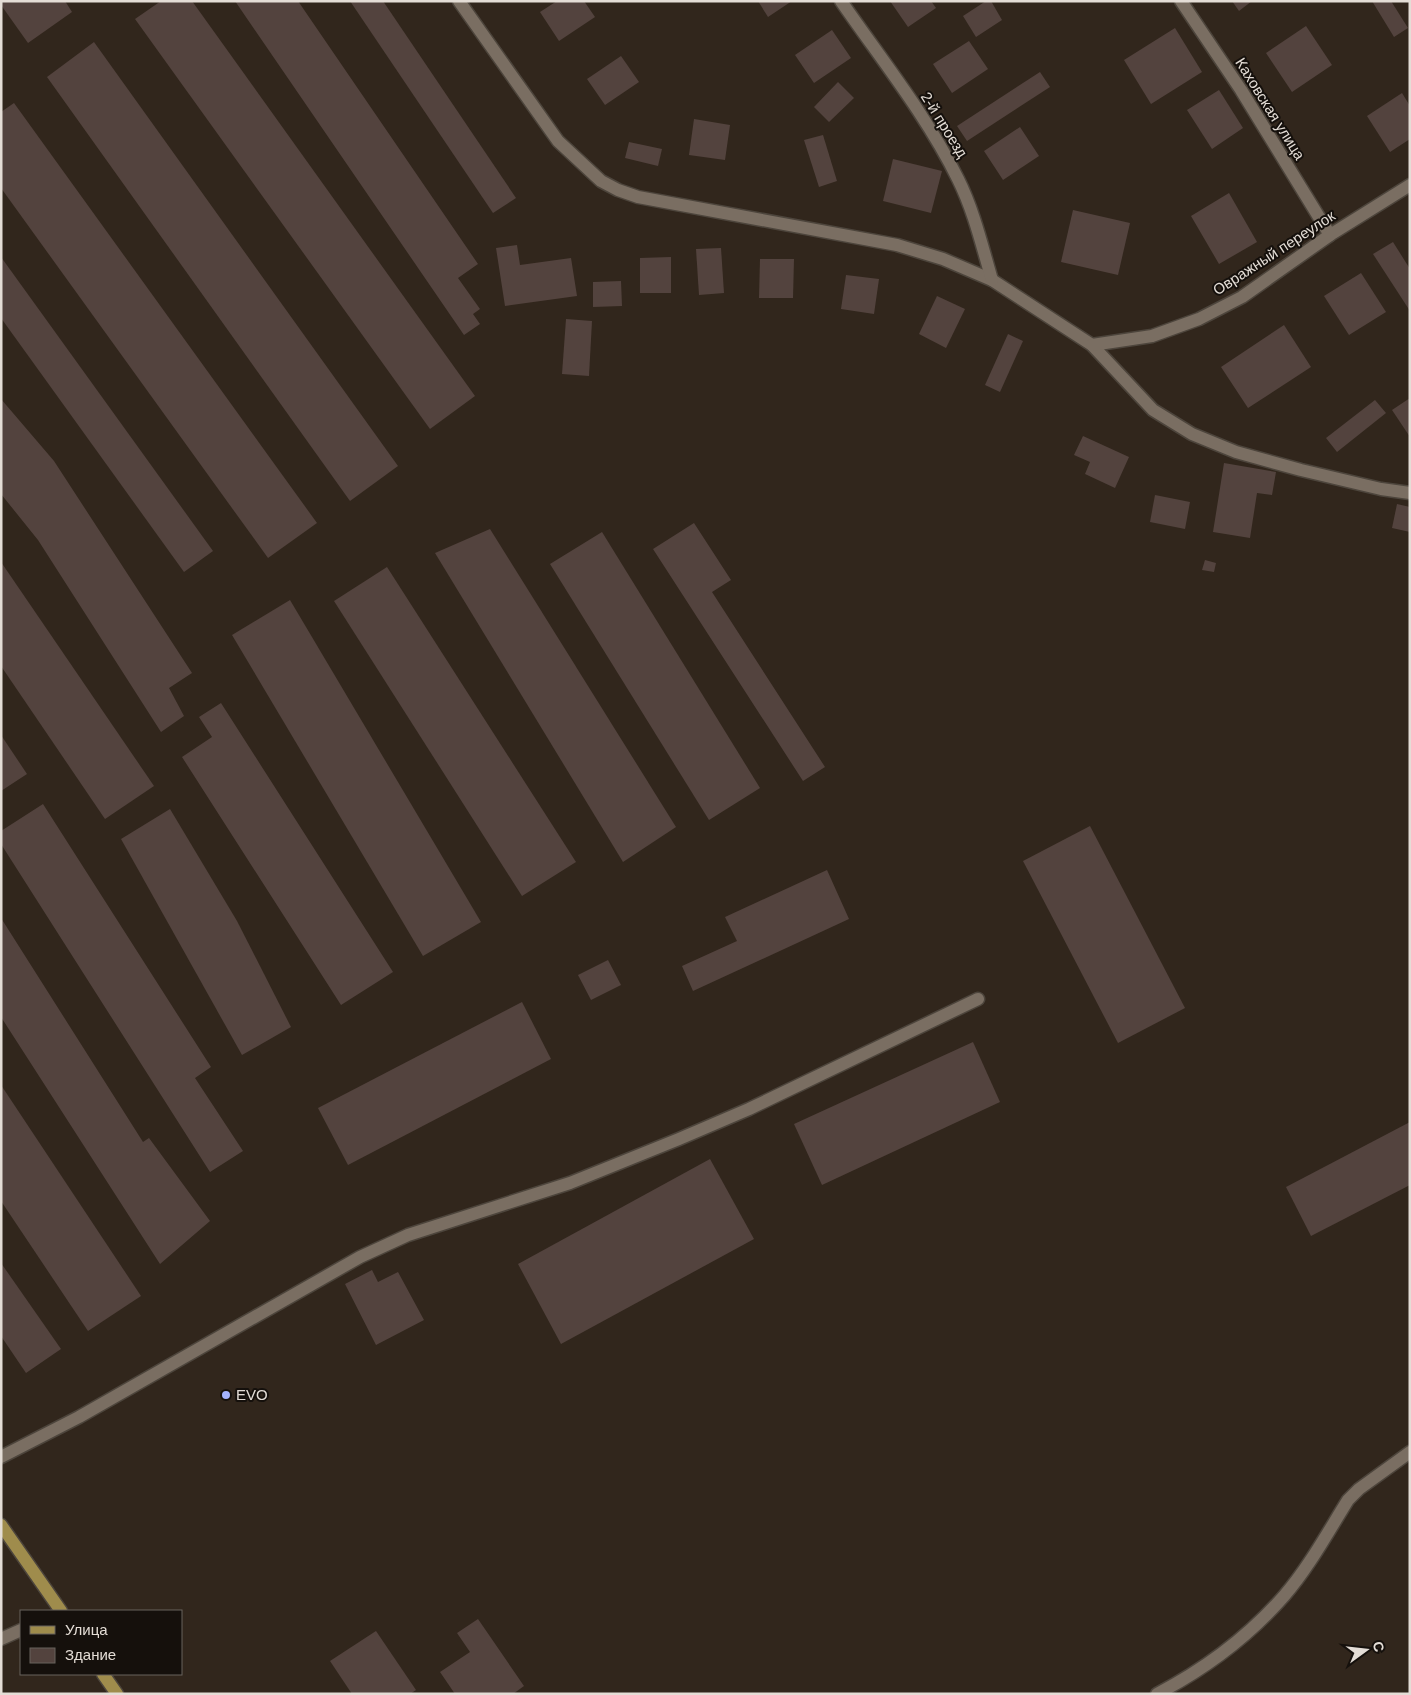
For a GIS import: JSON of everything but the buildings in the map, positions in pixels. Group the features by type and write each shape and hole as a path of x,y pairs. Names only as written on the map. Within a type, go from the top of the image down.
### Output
{"main road":[{"path":"1,1525 60,1610"},
{"path":"105,1675 117,1694"}],"street":[{"path":"459,1 558,141 601,181 618,190 638,197 897,245 943,259 992,280 1092,345 1153,410 1192,434 1236,452 1301,470 1381,489 1410,493"},
{"name":"2-й проезд","path":"841,1 919,113 959,179 976,226 992,280"},
{"name":"Каховская улица","path":"1181,1 1240,90 1330,235"},
{"name":"Овражный переулок","path":"1092,345 1152,336 1199,319 1242,297 1330,235 1410,185"},
{"path":"1,1457 78,1417 360,1257 408,1235 570,1183 670,1143 749,1109 978,1000"},
{"path":"1157,1694 1203,1668 1245,1635 1284,1595 1348,1500 1359,1489 1410,1452"},
{"path":"1,1639 20,1630"}],"place":[{"name":"EVO","path":"226,1395"}]}
